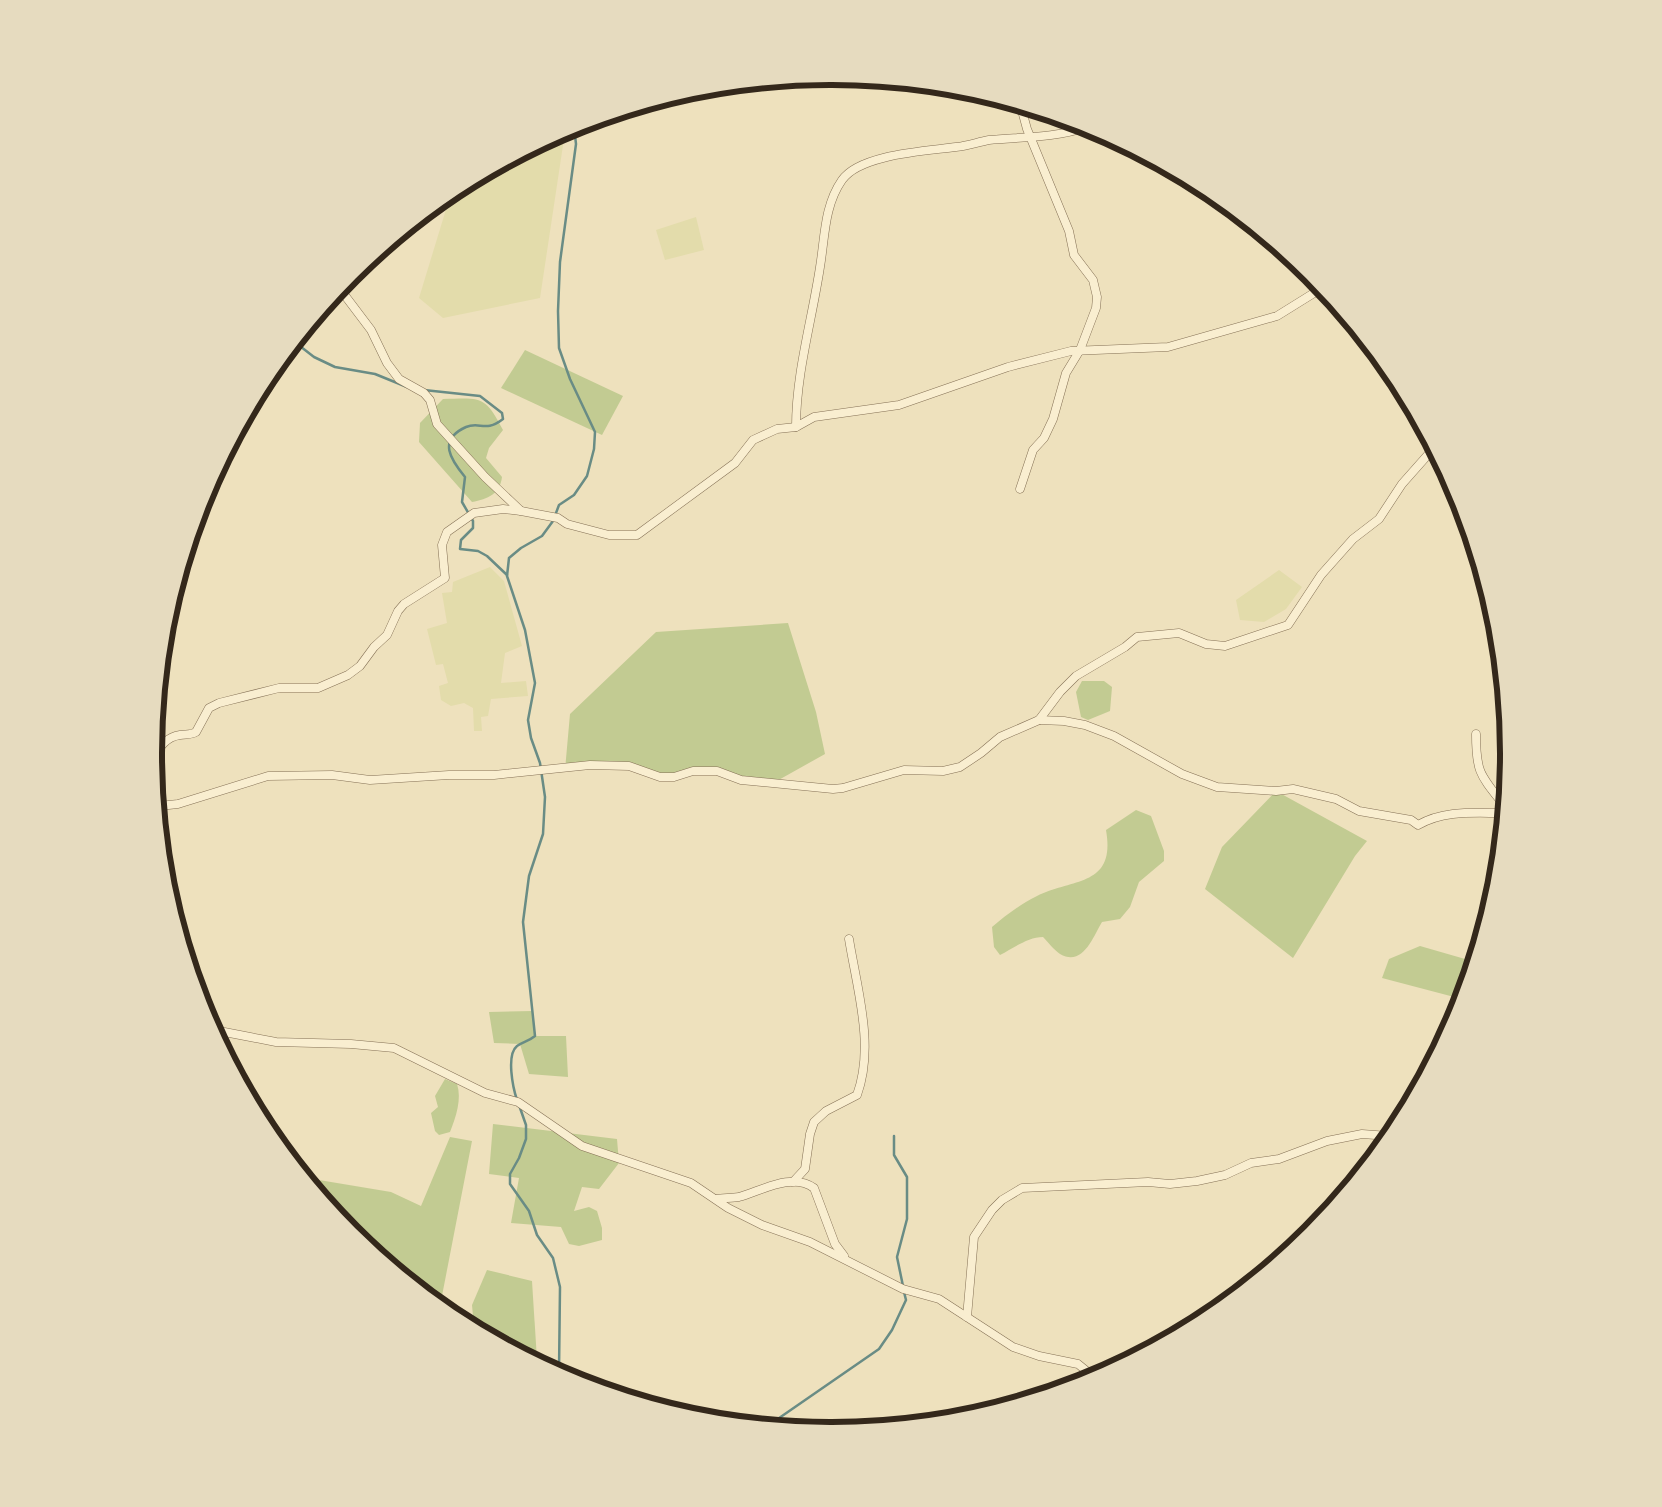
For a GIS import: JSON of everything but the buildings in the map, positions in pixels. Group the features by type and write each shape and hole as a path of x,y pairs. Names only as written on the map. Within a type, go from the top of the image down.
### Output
{"street":[{"path":"1020,489 1033,450 1044,438 1053,419 1066,373 1080,350 1096,308 1096,292 1093,280 1074,255 1069,231 1023,113"},
{"path":"796,428 796,410 807,332 820,268 826,217 834,195 846,175 858,168 900,153 1070,130"},
{"path":"162,744 174,736 196,732 210,708 219,703 279,688 318,688 348,675 360,666 377,643 388,635 398,611 404,604 445,578 442,544 447,532 474,513 503,509 520,511 558,518 568,524 609,536 637,536 735,463 753,440 777,429 796,428 814,417 899,405 1008,367 1071,350 1168,347 1277,316 1315,293"},
{"path":"345,295 371,330 387,363 399,380 424,392 430,400 431,410 442,431 520,511"},
{"path":"1039,720 1060,692 1076,676 1125,647 1136,637 1179,633 1206,644 1225,646 1270,633 1288,625 1321,575 1353,539 1379,519 1402,484 1429,454"},
{"path":"165,805 178,804 268,776 332,775 370,780 449,775 494,775 590,765 629,766 660,777 674,777 693,771 705,770 717,771 741,780 843,788 904,770 943,771 960,767 981,754 1000,737 1039,720 1064,721 1086,725 1114,736 1182,774 1217,786 1276,791 1293,789 1323,795 1359,811 1411,820 1418,825 1432,817 1458,813 1497,813"},
{"path":"1476,734 1476,760 1481,776 1498,798"},
{"path":"793,1182 805,1169 810,1134 814,1122 826,1111 856,1095 861,1082 864,1049 862,1020 849,939"},
{"path":"223,1032 276,1042 351,1044 394,1048 486,1093 518,1102 582,1146 684,1180 728,1208 762,1224 810,1242 904,1288 940,1299 1013,1347 1039,1356 1078,1364 1087,1371"},
{"path":"968,1317 974,1237 992,1210 1002,1200 1022,1188 1148,1182 1170,1184 1197,1182 1225,1175 1251,1162 1279,1159 1326,1141 1362,1134 1379,1135"},
{"path":"716,1199 738,1197 771,1185 793,1182 808,1184 814,1188 836,1244 848,1262"}],"shaded area":[{"path":"564,141 540,298 443,318 419,298 447,207 497,175"},
{"path":"696,217 704,250 665,260 656,230"},
{"path":"490,567 504,581 522,646 505,653 501,683 526,681 528,696 491,699 488,716 481,717 482,731 474,731 473,708 464,703 451,706 441,700 439,686 448,683 443,664 436,665 427,629 447,623 442,593 452,592 453,582"},
{"path":"1279,570 1302,587 1286,609 1264,622 1240,620 1236,600"}],"green space":[{"path":"525,350 623,396 602,435 501,388"},
{"path":"466,398 481,401 491,410 503,430 489,448 486,458 502,477 499,488 488,497 472,502 419,442 420,423 443,399"},
{"path":"788,623 816,712 825,754 775,782 741,780 711,769 666,778 629,765 565,770 570,714 656,632"},
{"path":"1082,681 1104,681 1112,687 1110,711 1088,720 1081,717 1076,692"},
{"path":"1276,791 1367,841 1355,856 1293,958 1205,889 1222,847"},
{"path":"1136,810 1151,816 1164,851 1164,861 1139,882 1130,907 1120,919 1102,922 1086,949 1075,957 1060,954 1043,937 1026,941 1000,955 994,947 992,927 1014,910 1037,896 1089,878 1098,871 1104,862 1107,848 1106,830"},
{"path":"1420,946 1467,959 1453,997 1382,978 1389,959"},
{"path":"533,1011 535,1036 566,1036 568,1077 529,1074 520,1044 494,1043 489,1012"},
{"path":"445,1079 457,1084 459,1102 450,1132 439,1135 435,1131 431,1113 438,1107 435,1096"},
{"path":"493,1124 617,1139 619,1163 599,1189 582,1187 574,1211 589,1207 597,1211 602,1228 602,1240 579,1246 569,1244 561,1227 511,1223 519,1178 489,1174"},
{"path":"450,1137 472,1141 442,1296 390,1256 358,1226 317,1180 391,1192 421,1206"},
{"path":"487,1270 532,1281 537,1354 473,1317 472,1305"}],"waterway":[{"path":"517,1100 512,1080 512,1057 517,1046 535,1036 523,922 529,876 543,834 545,797 540,763 531,738 528,720 535,683 525,630 507,576 509,558 521,548 542,536 553,521 559,505 574,495 587,476 594,449 595,432 570,379 559,348 560,262 576,144 575,136"},
{"path":"301,347 314,357 335,367 375,374 407,387"},
{"path":"424,390 480,396 502,413 503,419 497,423 487,426 475,425 466,427 457,432 449,444 449,450 455,464 465,477 462,502 473,521 473,528 461,540 460,549 478,551 487,556 507,575"},
{"path":"519,1105 526,1125 526,1139 519,1158 510,1174 510,1184 529,1211 537,1235 553,1258 560,1287 559,1364"},
{"path":"894,1136 894,1155 907,1177 907,1219 897,1257 903,1286"},
{"path":"777,1420 879,1349 892,1330 906,1300 904,1292"}]}
